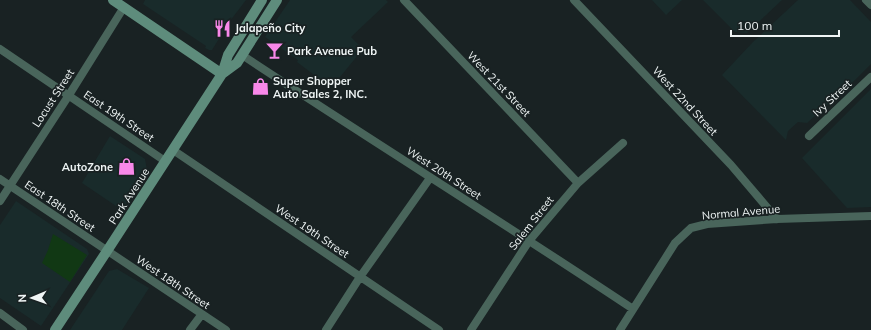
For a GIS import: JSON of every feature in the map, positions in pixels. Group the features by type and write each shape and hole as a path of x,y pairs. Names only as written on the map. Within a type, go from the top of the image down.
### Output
{"main road":[{"path":"113,0 222,74"},
{"name":"Park Avenue","path":"55,330 222,74 228,55 262,0"},
{"name":"Park Avenue","path":"222,74 237,63 277,0"}],"street":[{"name":"West 21st Street","path":"404,0 578,183"},
{"name":"West 22nd Street","path":"574,0 731,165 777,219"},
{"path":"866,0 871,5"},
{"name":"Locust Street","path":"0,201 124,7"},
{"name":"East 19th Street","path":"0,49 165,161"},
{"name":"West 20th Street","path":"242,55 633,309"},
{"name":"Ivy Street","path":"809,136 871,77"},
{"name":"Salem Street","path":"471,330 529,241 578,183 623,143"},
{"name":"West 19th Street","path":"173,150 439,330"},
{"path":"326,330 360,277 430,178"},
{"name":"East 18th Street","path":"0,179 107,251"},
{"name":"Normal Avenue","path":"620,330 675,243 691,228 707,224 777,219 871,216"},
{"name":"West 18th Street","path":"107,251 226,330"},
{"path":"0,313 23,330"},
{"path":"190,330 202,314"}],"shaded area":[{"path":"145,0 246,0 230,21 212,50 209,50 205,48 206,46 143,4"},
{"path":"290,0 386,0 388,2 351,37 363,49 331,88 297,62 298,60 265,37"},
{"path":"652,0 682,0 666,15"},
{"path":"703,0 782,0 747,33 735,32"},
{"path":"798,0 850,0 871,22 871,64 807,123 798,122 788,131 786,140 722,75 753,42"},
{"path":"871,89 871,207 847,208 802,158"},
{"path":"110,136 145,159 147,170 122,210 82,183"},
{"path":"16,201 87,249 89,254 41,326 0,298 0,225"},
{"path":"117,269 149,288 122,330 70,330 109,271"}],"green space":[{"path":"53,234 87,255 70,282 42,263"}],"place":[{"name":"Jalapeño City","path":"222,28"},
{"name":"Park Avenue Pub","path":"274,51"},
{"name":"Super Shopper Auto Sales 2, INC.","path":"260,87"},
{"name":"AutoZone","path":"126,167"}]}
